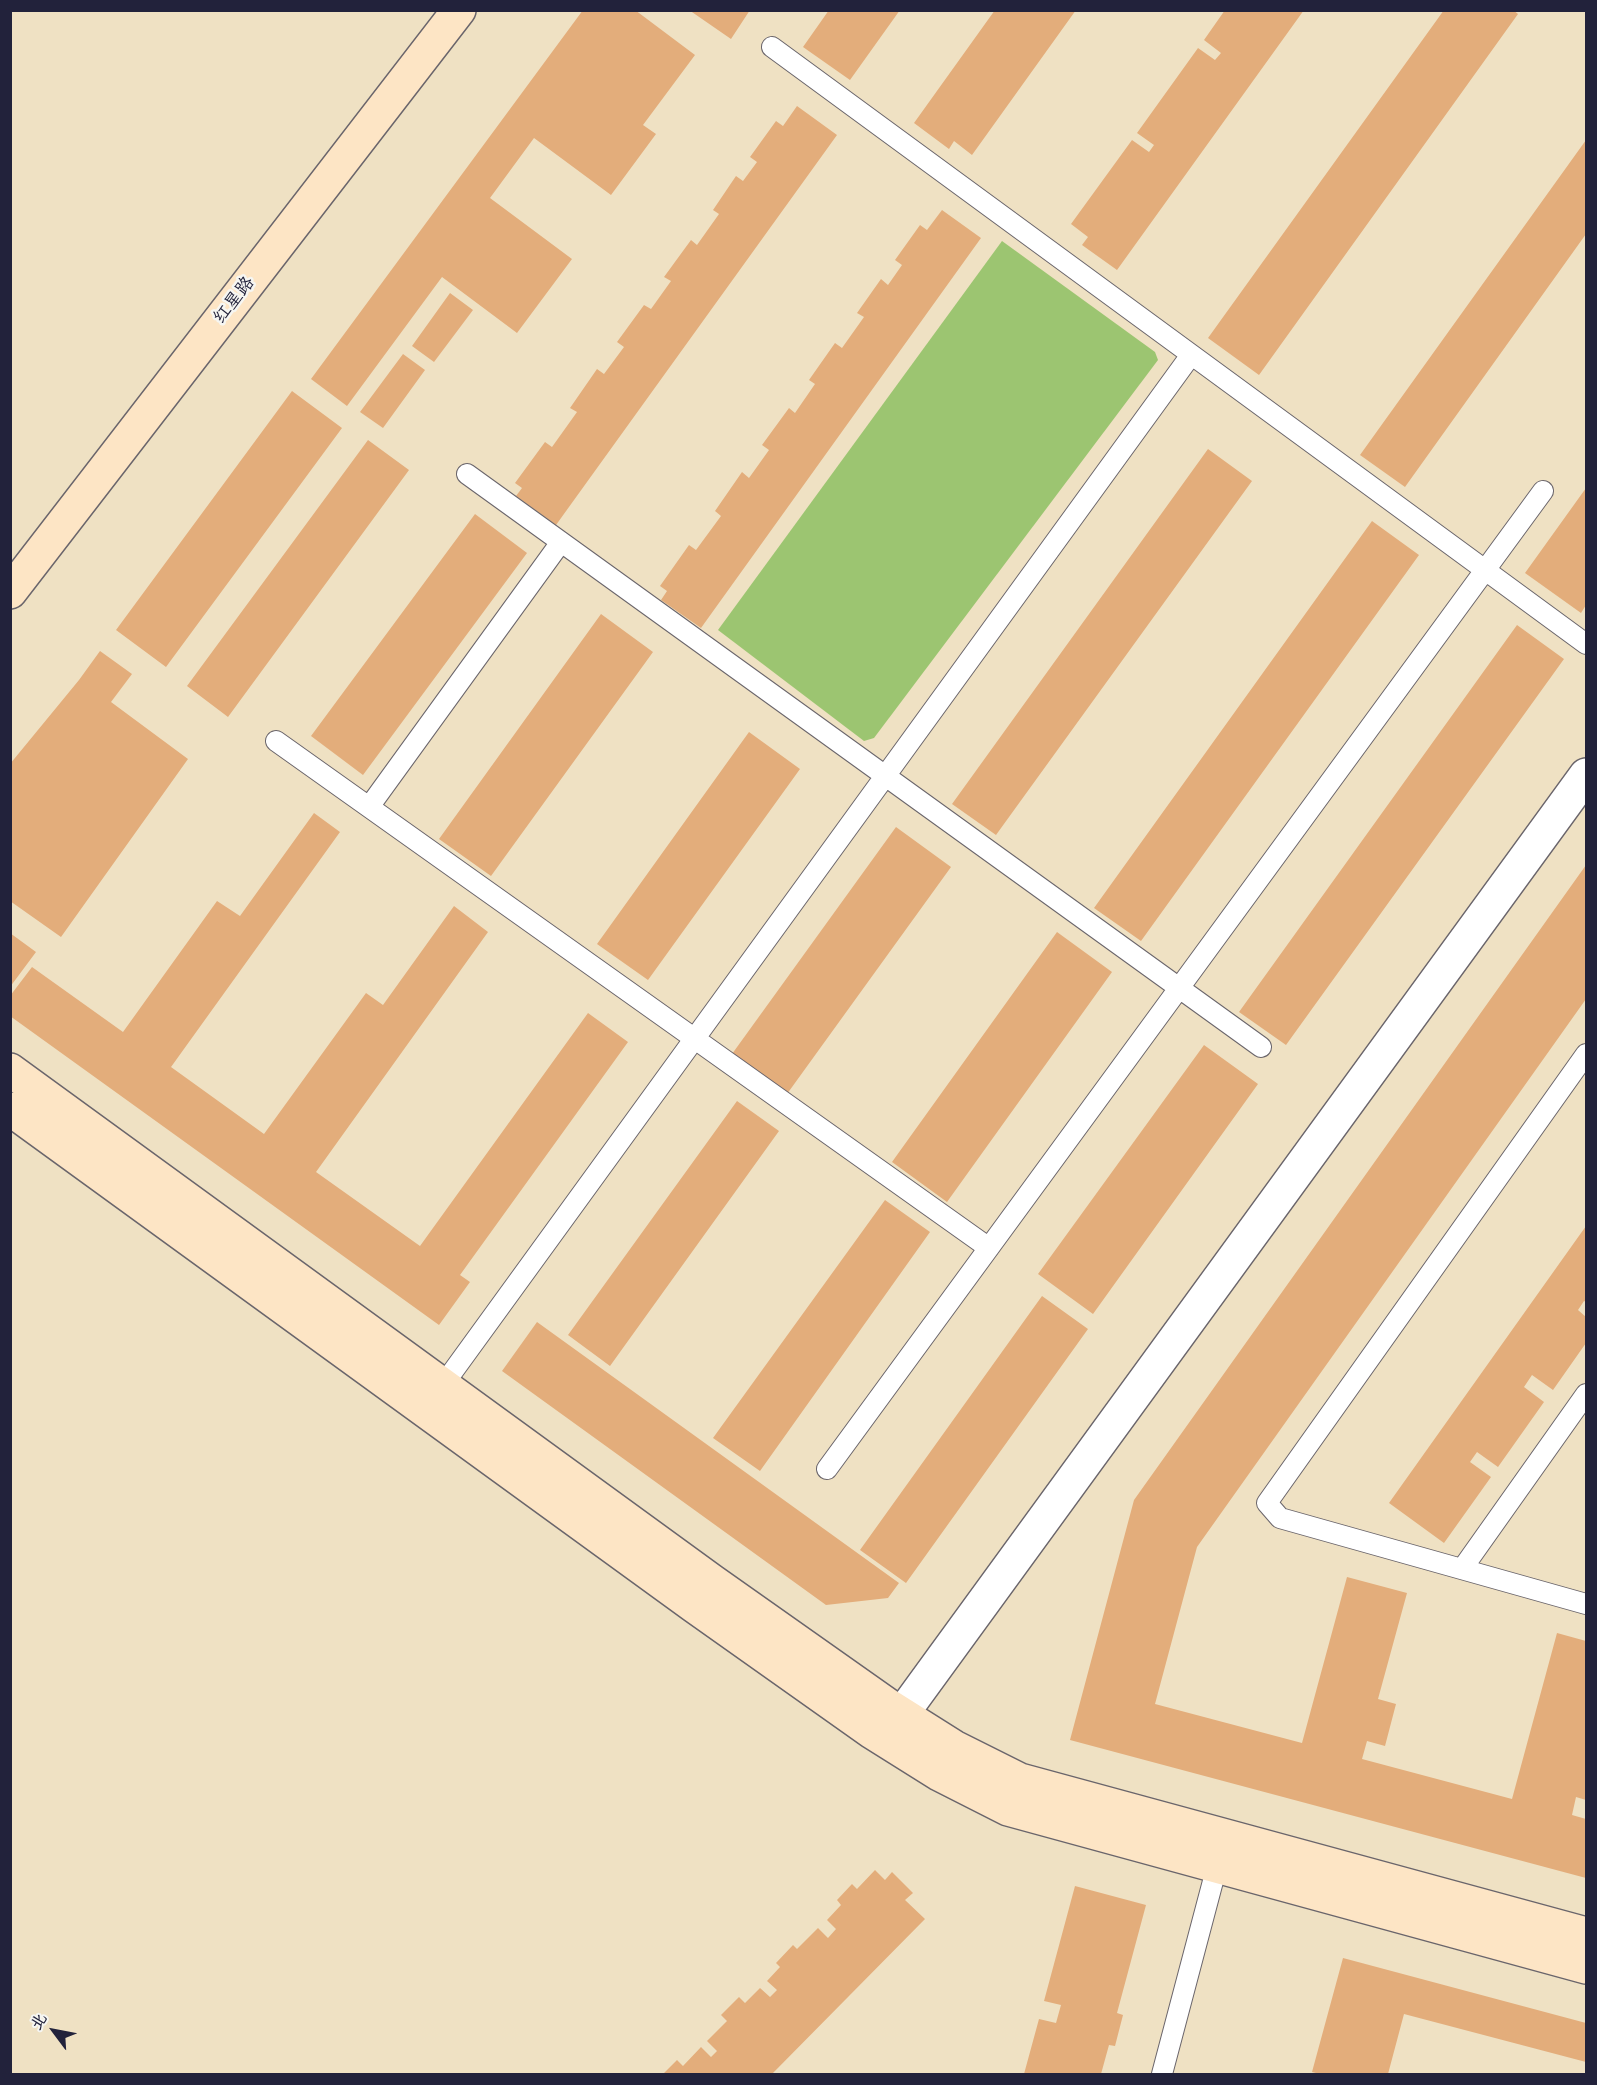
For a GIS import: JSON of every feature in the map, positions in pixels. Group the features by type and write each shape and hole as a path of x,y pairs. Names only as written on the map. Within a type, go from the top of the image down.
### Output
{"street":[{"name":"红星路","path":"10,592 459,10"},
{"path":"902,1714 1587,775"},
{"path":"10,1071 712,1581 902,1714 954,1747 1020,1780 1587,1934"},
{"path":"10,1109 694,1606 872,1732 939,1774 1008,1809 1587,1967"}],"lane":[{"path":"772,47 1587,644"},
{"path":"443,1385 1191,355"},
{"path":"467,474 1261,1047"},
{"path":"826,1469 1543,491"},
{"path":"369,807 561,542"},
{"path":"276,741 989,1248"},
{"path":"1587,1054 1267,1503 1280,1518 1587,1604"},
{"path":"1462,1569 1587,1394"},
{"path":"1162,2074 1217,1866"}],"green space":[{"path":"1002,241 1155,352 1158,360 874,738 864,741 718,630"}],"building":[{"path":"583,10 635,10 695,55 643,125 656,134 611,195 534,138 490,198 572,259 517,333 442,277 347,406 311,379"},
{"path":"689,10 750,10 731,39"},
{"path":"829,10 900,10 850,80 803,47"},
{"path":"995,10 1076,10 972,155 954,141 949,149 914,123"},
{"path":"1225,10 1304,10 1117,270 1082,245 1088,237 1071,224 1132,140 1149,152 1154,145 1137,133 1198,48 1215,60 1221,53 1204,40"},
{"path":"1444,10 1513,10 1518,14 1259,375 1208,338"},
{"path":"797,106 837,135 556,525 516,496 522,488 515,483 545,442 552,447 577,412 570,408 597,369 604,374 624,347 617,342 644,305 651,309 671,281 664,277 691,240 697,245 719,214 713,210 736,176 743,181 757,162 750,157 776,121 783,126"},
{"path":"1586,140 1586,234 1405,487 1360,455"},
{"path":"942,210 981,238 701,628 661,600 667,591 660,586 689,545 696,550 721,516 715,511 742,472 749,478 769,450 762,445 789,408 795,413 815,384 809,380 835,343 842,348 864,317 857,313 881,279 888,285 902,265 895,260 920,225 927,230"},
{"path":"450,293 473,310 434,362 412,346"},
{"path":"403,354 425,370 383,428 360,412"},
{"path":"292,391 342,428 166,667 116,630"},
{"path":"368,440 409,470 228,717 187,686"},
{"path":"1208,449 1252,481 996,835 952,804"},
{"path":"1586,488 1586,605 1581,613 1525,573"},
{"path":"475,514 527,553 363,775 311,736"},
{"path":"1372,521 1419,555 1141,941 1094,908"},
{"path":"601,614 653,652 491,876 439,839"},
{"path":"1517,625 1564,659 1286,1045 1239,1012"},
{"path":"100,651 132,674 111,702 188,759 61,937 10,901 10,764"},
{"path":"749,732 800,769 648,980 597,944"},
{"path":"314,813 340,832 171,1067 264,1134 366,993 383,1005 454,906 488,932 316,1172 420,1246 588,1013 628,1042 460,1275 470,1282 439,1325 10,1016 10,996 32,967 123,1032 217,901 240,916"},
{"path":"896,827 951,867 787,1094 732,1054"},
{"path":"1586,865 1586,999 1197,1547 1155,1704 1302,1743 1347,1577 1407,1593 1378,1699 1396,1704 1385,1746 1367,1741 1362,1759 1512,1799 1557,1633 1586,1641 1586,1800 1576,1797 1572,1815 1586,1819 1586,1878 1070,1740 1134,1500"},
{"path":"1057,932 1112,972 947,1202 892,1162"},
{"path":"10,933 36,952 10,987"},
{"path":"1204,1045 1258,1084 1093,1314 1038,1274"},
{"path":"737,1101 779,1131 610,1366 568,1335"},
{"path":"885,1200 930,1232 760,1471 713,1438"},
{"path":"1586,1226 1586,1302 1584,1301 1578,1310 1586,1317 1586,1343 1553,1390 1532,1375 1524,1387 1544,1402 1498,1467 1477,1452 1470,1462 1491,1477 1444,1543 1389,1503"},
{"path":"1042,1296 1088,1329 906,1583 860,1550"},
{"path":"537,1322 899,1583 888,1598 826,1605 502,1371"},
{"path":"875,1870 885,1880 892,1872 913,1893 905,1900 925,1919 772,2074 663,2074 677,2060 683,2066 701,2047 711,2057 717,2051 707,2041 727,2021 721,2015 739,1997 745,2003 760,1988 770,1997 777,1990 767,1981 780,1967 776,1963 793,1945 797,1949 818,1928 828,1938 836,1929 827,1920 841,1905 837,1900 852,1884 857,1889"},
{"path":"1075,1886 1146,1905 1117,2013 1123,2015 1115,2046 1109,2045 1101,2074 1024,2074 1039,2019 1056,2023 1061,2005 1044,2001"},
{"path":"1343,1958 1586,2023 1586,2062 1404,2014 1388,2074 1312,2072"}]}
